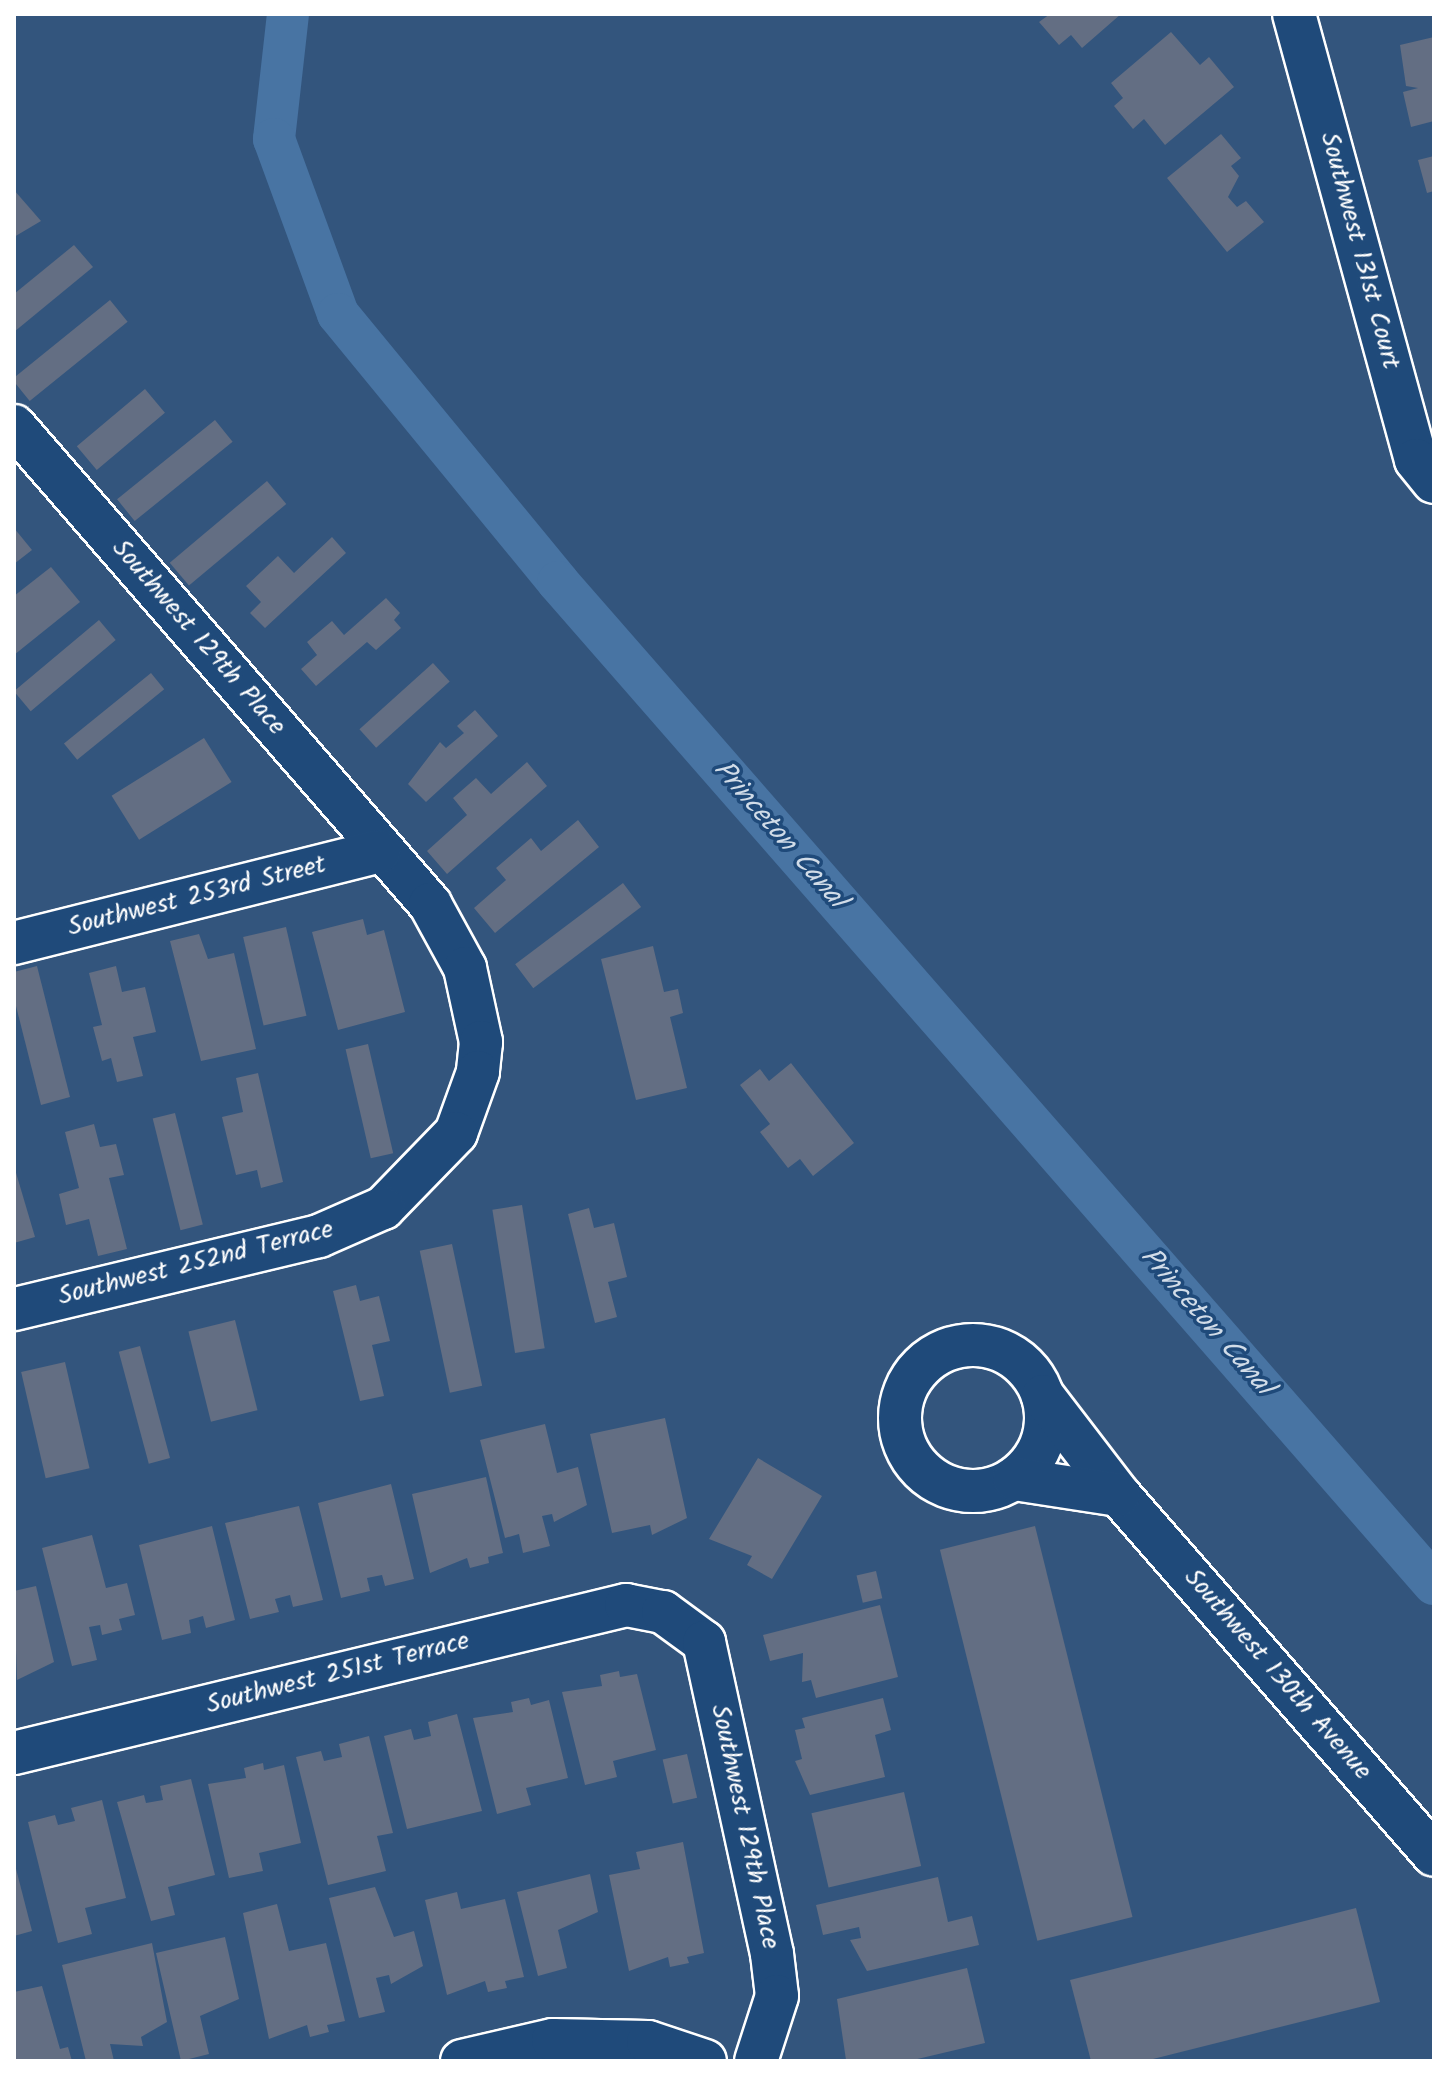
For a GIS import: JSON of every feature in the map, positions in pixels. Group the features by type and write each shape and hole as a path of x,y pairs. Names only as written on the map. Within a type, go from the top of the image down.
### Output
{"street":[{"name":"Southwest 131st Court","path":"1291,21 1416,460 1434,482"},
{"name":"Southwest 129th Place","path":"14,426 380,851"},
{"name":"Southwest 253rd Street","path":"14,943 380,851"},
{"name":"Southwest 252nd Terrace","path":"14,1309 319,1236 383,1208 439,1159 475,1084 479,1017 448,933 380,851"},
{"path":"1014,1479 1045,1433 1043,1396 1021,1362 984,1345 935,1356 903,1394 901,1434 936,1482 976,1491 1014,1479 1119,1495"},
{"name":"Southwest 130th Avenue","path":"1043,1396 1119,1495 1434,1855"},
{"name":"Southwest 251st Terrace","path":"14,1753 626,1605 663,1612"},
{"name":"Southwest 129th Place","path":"663,1612 704,1642 772,1954 777,1996 756,2061"},
{"path":"462,2061 553,2040 648,2042 705,2061"}],"building":[{"path":"1050,14 1121,14 1082,48 1071,35 1059,45 1039,22"},
{"path":"1171,32 1200,65 1209,57 1234,87 1165,145 1144,119 1133,129 1114,106 1123,98 1111,83"},
{"path":"1434,37 1434,121 1411,127 1403,92 1418,88 1406,86 1400,45"},
{"path":"1221,134 1241,158 1231,166 1239,176 1228,197 1237,207 1246,201 1264,222 1227,252 1167,178"},
{"path":"1434,156 1434,191 1427,193 1418,160"},
{"path":"14,190 41,221 14,237"},
{"path":"74,245 93,267 14,332 14,294"},
{"path":"110,300 128,322 30,401 14,378"},
{"path":"145,389 165,413 97,470 77,446"},
{"path":"215,420 233,442 135,521 117,499"},
{"path":"267,481 286,504 189,586 170,563"},
{"path":"14,528 32,550 14,564"},
{"path":"332,537 346,553 265,628 250,613 261,602 246,586 278,556 294,573"},
{"path":"51,567 80,602 14,655 14,596"},
{"path":"386,598 400,613 394,620 401,628 376,650 367,642 316,686 301,669 317,655 307,642 332,621 344,635"},
{"path":"99,620 116,640 31,711 14,691"},
{"path":"433,663 450,682 376,748 359,729"},
{"path":"151,673 164,689 77,760 64,743"},
{"path":"475,710 498,736 426,802 408,784 440,742 446,748 464,733 457,726"},
{"path":"204,738 232,782 139,840 112,796"},
{"path":"527,762 547,786 447,874 427,851 467,815 453,798 476,778 491,794"},
{"path":"578,820 599,847 495,933 474,908 506,880 496,868 531,838 541,851"},
{"path":"623,883 641,907 533,988 515,964"},
{"path":"363,919 367,935 384,930 405,1012 338,1030 312,932"},
{"path":"286,927 306,1016 264,1026 243,937"},
{"path":"199,934 208,959 234,953 256,1049 201,1061 170,941"},
{"path":"653,946 664,992 678,989 683,1013 670,1017 687,1088 636,1100 601,959"},
{"path":"37,966 70,1097 41,1105 14,998 14,972"},
{"path":"116,966 122,992 145,987 156,1032 133,1037 143,1076 117,1082 111,1058 102,1061 93,1027 102,1025 89,973"},
{"path":"368,1044 393,1153 371,1158 346,1049"},
{"path":"791,1063 854,1143 813,1176 800,1159 788,1168 760,1132 770,1124 740,1085 760,1069 769,1081"},
{"path":"258,1073 283,1182 261,1188 257,1170 236,1175 222,1117 243,1112 236,1078"},
{"path":"175,1113 203,1225 181,1230 153,1119"},
{"path":"94,1124 100,1147 116,1144 124,1175 109,1178 127,1249 98,1256 89,1219 66,1225 59,1194 79,1188 65,1132"},
{"path":"14,1166 35,1237 14,1243"},
{"path":"522,1205 545,1348 515,1353 492,1210"},
{"path":"589,1208 594,1228 614,1223 627,1277 608,1282 617,1317 595,1323 568,1214"},
{"path":"452,1244 482,1386 450,1393 420,1251"},
{"path":"356,1285 360,1301 379,1296 390,1341 372,1345 384,1396 360,1401 333,1291"},
{"path":"235,1320 257,1410 211,1422 188,1332"},
{"path":"140,1346 170,1458 149,1464 119,1352"},
{"path":"65,1362 90,1468 46,1478 21,1372"},
{"path":"665,1418 687,1518 652,1535 650,1525 612,1533 590,1434"},
{"path":"545,1424 557,1473 578,1467 587,1505 554,1522 552,1514 542,1516 550,1546 523,1553 519,1534 505,1538 480,1440"},
{"path":"758,1458 822,1496 772,1579 747,1565 752,1556 709,1539"},
{"path":"486,1477 503,1553 488,1557 489,1563 470,1568 467,1558 430,1573 412,1494"},
{"path":"391,1484 414,1579 385,1586 382,1575 367,1578 370,1591 341,1598 318,1503"},
{"path":"299,1506 323,1600 293,1607 290,1595 275,1599 279,1612 250,1619 225,1523"},
{"path":"212,1526 235,1620 206,1628 203,1616 189,1620 191,1633 162,1640 139,1545"},
{"path":"1035,1526 1132,1917 1037,1941 940,1550"},
{"path":"92,1535 106,1588 127,1583 135,1615 119,1619 122,1630 102,1635 100,1625 89,1627 97,1660 72,1666 42,1548"},
{"path":"876,1571 882,1598 863,1603 857,1575"},
{"path":"36,1586 54,1662 17,1680 14,1591"},
{"path":"880,1605 898,1677 816,1698 811,1680 802,1682 803,1653 770,1661 763,1635"},
{"path":"619,1671 620,1677 637,1674 656,1750 613,1761 617,1777 585,1785 562,1692 602,1686 600,1675"},
{"path":"529,1698 531,1705 549,1700 568,1778 526,1788 531,1805 497,1814 473,1718 513,1712 511,1702"},
{"path":"883,1698 891,1730 875,1735 885,1777 810,1795 795,1761 802,1759 795,1730 805,1728 802,1718"},
{"path":"457,1714 482,1811 407,1829 384,1736 411,1729 414,1740 431,1736 428,1722"},
{"path":"369,1736 393,1833 377,1836 386,1871 328,1885 296,1757 321,1751 324,1761 342,1757 339,1744"},
{"path":"687,1754 697,1798 673,1803 663,1760"},
{"path":"263,1763 264,1770 284,1765 301,1843 259,1853 263,1871 229,1878 208,1784 246,1778 244,1768"},
{"path":"191,1779 215,1875 168,1887 175,1915 151,1921 117,1802 144,1795 146,1803 163,1800 160,1786"},
{"path":"904,1792 921,1866 829,1887 811,1813"},
{"path":"102,1800 126,1898 85,1908 92,1934 58,1943 28,1822 55,1815 58,1825 75,1821 71,1808"},
{"path":"683,1842 704,1953 687,1957 689,1963 670,1967 668,1957 629,1971 609,1875 640,1869 636,1852"},
{"path":"14,1861 32,1931 14,1936"},
{"path":"590,1874 598,1912 558,1930 567,1968 538,1976 517,1892"},
{"path":"938,1877 948,1922 972,1916 979,1945 867,1971 850,1940 861,1938 859,1927 823,1935 816,1905"},
{"path":"375,1887 394,1937 414,1931 423,1966 391,1984 389,1975 376,1978 385,2012 359,2018 329,1898"},
{"path":"457,1892 461,1909 505,1899 524,1977 505,1981 507,1988 488,1992 485,1981 447,1995 425,1900"},
{"path":"277,1904 289,1951 326,1943 345,2021 327,2025 329,2032 310,2037 307,2025 269,2039 243,1913"},
{"path":"1356,1908 1380,2002 1145,2061 1091,2061 1070,1980"},
{"path":"225,1937 239,1999 200,2016 209,2054 181,2061 156,1953"},
{"path":"152,1943 167,2022 141,2037 143,2046 110,2044 114,2061 86,2061 62,1965"},
{"path":"967,1968 985,2043 909,2061 846,2060 837,1999"},
{"path":"42,1986 60,2049 68,2047 72,2061 15,2060 14,1992"}],"waterway":[{"name":"Princeton Canal","path":"288,14 274,139 338,314 558,582 1434,1584"}]}
